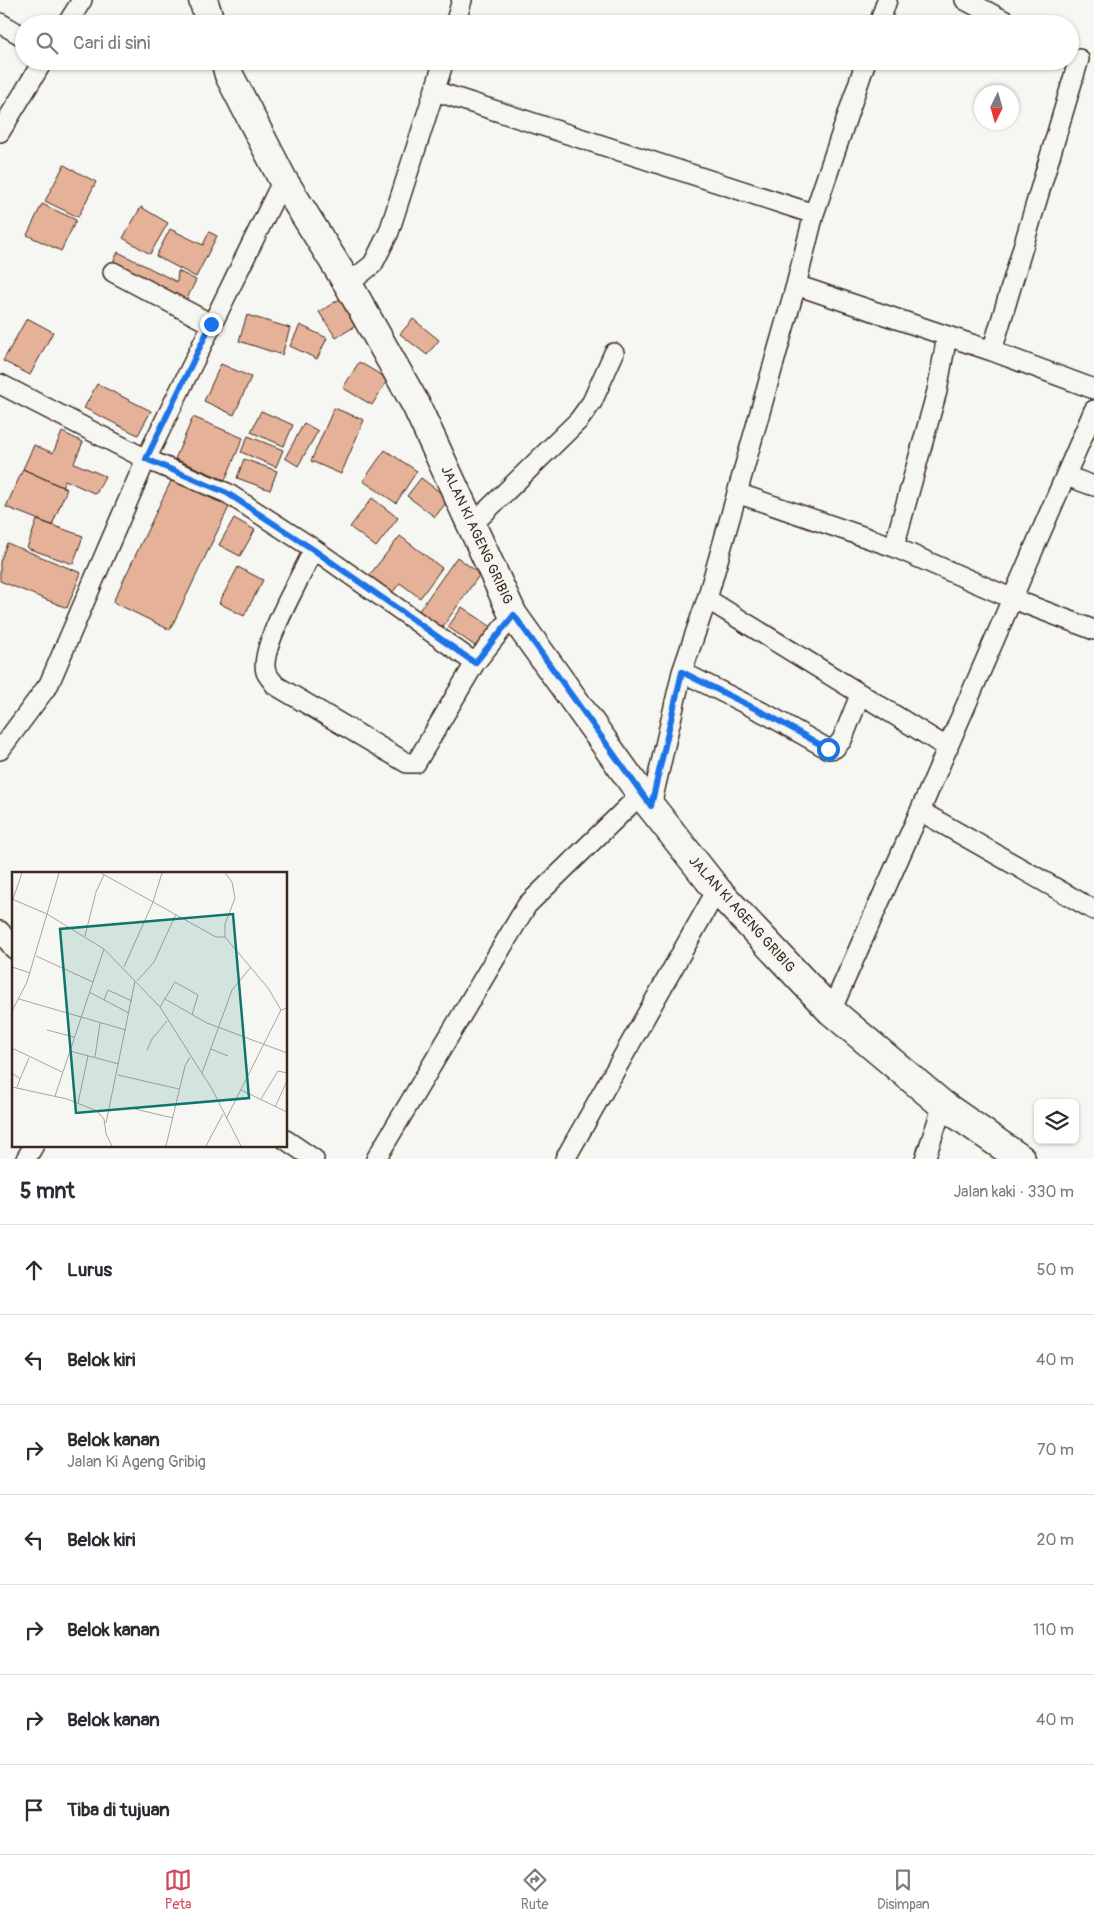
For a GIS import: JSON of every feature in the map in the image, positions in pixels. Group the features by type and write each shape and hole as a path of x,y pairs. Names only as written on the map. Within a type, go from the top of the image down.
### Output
{"main road":[{"path":"203,0 208,15"},
{"name":"JALAN KI AGENG GRIBIG","path":"227,70 283,180 348,284 416,405 514,615 646,800 717,890 831,1011 943,1105 1021,1159"}],"street":[{"path":"73,15 82,0"},
{"path":"458,15 462,0"},
{"path":"882,15 887,0"},
{"path":"965,0 994,15"},
{"path":"0,23 15,32"},
{"path":"0,132 38,70"},
{"path":"348,284 373,264 389,232 441,70"},
{"path":"376,1159 527,905 646,800 682,672 707,599 796,285 814,214 863,70"},
{"path":"992,351 1078,70"},
{"path":"435,91 814,214"},
{"path":"0,750 49,684 146,459 283,180"},
{"path":"113,272 211,324"},
{"path":"796,285 992,351 1094,389"},
{"path":"894,547 937,391 947,336"},
{"path":"472,525 579,420 592,402 614,353"},
{"path":"0,384 146,459 227,493 314,550 475,663"},
{"path":"831,1011 948,748 1094,410"},
{"path":"1066,476 1094,486"},
{"path":"737,493 894,547 1013,599 1094,630"},
{"path":"314,550 274,632 265,655 266,672 275,685 406,763 416,762 475,663 514,615"},
{"path":"707,599 948,748"},
{"path":"682,672 770,716 828,749 836,748 842,740 860,695"},
{"path":"920,811 1094,910"},
{"path":"564,1159 717,890"},
{"path":"0,931 12,946"},
{"path":"924,1159 943,1105"},
{"path":"288,1141 314,1159"},
{"path":"26,1159 33,1146"}],"building":[{"path":"64,165 96,182 78,217 45,201"},
{"path":"42,204 76,220 61,251 27,235"},
{"path":"141,207 168,223 150,254 123,238"},
{"path":"170,229 203,245 209,232 217,236 196,277 156,256"},
{"path":"118,252 177,282 178,271 196,280 185,303 111,266"},
{"path":"343,297 360,323 336,338 319,312"},
{"path":"247,315 290,328 282,355 239,341"},
{"path":"27,318 53,332 30,375 3,361"},
{"path":"413,319 439,340 427,355 400,334"},
{"path":"300,325 327,338 317,359 290,346"},
{"path":"359,362 388,379 372,405 343,388"},
{"path":"221,364 251,377 234,415 204,401"},
{"path":"97,384 151,411 138,435 84,408"},
{"path":"334,408 364,420 341,474 311,461"},
{"path":"261,411 293,425 284,446 251,432"},
{"path":"193,417 243,438 225,480 175,459"},
{"path":"304,423 318,431 298,466 285,458"},
{"path":"62,432 83,442 74,463 105,476 96,494 65,480 62,487 23,469 34,445 53,453"},
{"path":"248,436 283,450 276,467 241,452"},
{"path":"385,450 417,471 396,503 363,481"},
{"path":"244,459 277,471 270,490 237,478"},
{"path":"23,469 67,489 52,525 6,507"},
{"path":"421,478 449,499 435,517 407,496"},
{"path":"172,479 229,507 170,630 113,602"},
{"path":"372,498 398,518 376,547 350,527"},
{"path":"234,518 255,530 240,556 219,545"},
{"path":"37,520 83,536 73,564 27,548"},
{"path":"400,536 442,568 420,598 400,583 391,594 368,577"},
{"path":"7,543 81,573 67,608 0,581 0,562"},
{"path":"457,557 480,574 441,629 418,612"},
{"path":"238,567 263,580 244,616 219,603"},
{"path":"462,607 493,628 478,648 448,627"}],"route":[{"path":"211,324 146,459 227,493 314,550 475,663 514,615 651,806 682,672 770,716 828,749"}]}
